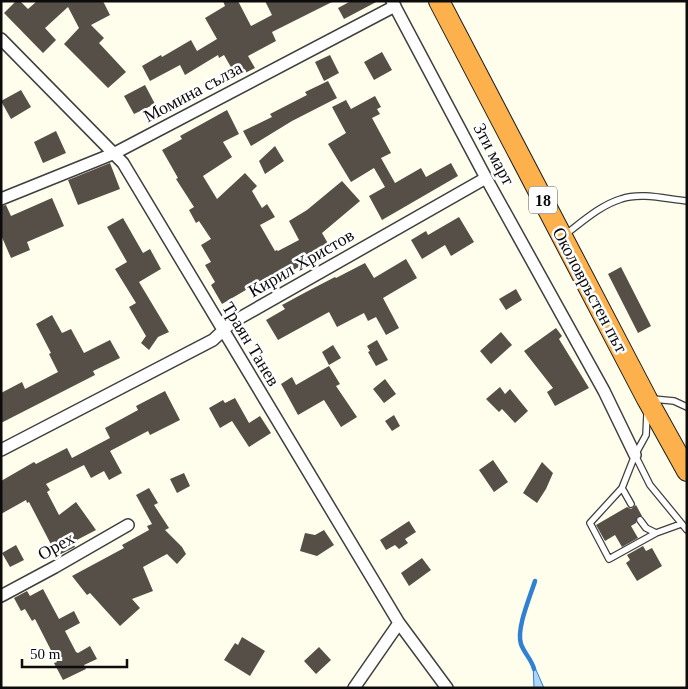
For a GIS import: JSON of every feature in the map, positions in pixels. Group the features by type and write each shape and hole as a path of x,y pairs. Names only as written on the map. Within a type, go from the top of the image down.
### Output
{"highway":[{"name":"Околовръстен път","path":"439,1 647,399 687,471"}],"street":[{"name":"Момина сълза","path":"1,199 115,153 394,4"},
{"name":"3ти март","path":"394,4 486,178 604,391 635,455"},
{"name":"Траян Танев","path":"1,39 115,153 128,171 399,623 447,688"},
{"name":"Кирил Христов","path":"1,450 213,340 231,322 486,178"},
{"name":"Орех","path":"1,596 56,567 128,525"},
{"path":"354,688 399,623"}],"lane":[{"path":"562,236 608,204 623,198 642,196 687,201"},
{"path":"681,524 656,533 609,559 590,523 622,488 635,455 646,435 648,419 647,399 674,401 687,407"},
{"name":"3ти март","path":"635,455 650,485 687,530"},
{"path":"622,488 632,504"},
{"path":"640,520 646,528 656,533"}],"water":[{"path":"533,663 544,688 534,688"}],"building":[{"path":"16,1 20,1 28,9 37,1 103,1 110,15 91,25 104,38 99,43 126,72 108,88 64,44 79,28 68,7 45,28 56,40 43,53 4,13"},
{"path":"223,1 238,1 251,26 272,15 265,1 334,1 272,32 276,41 248,56 255,68 239,76 235,67 232,69 224,55 219,58 218,55 185,75 180,65 150,81 142,66 191,40 197,51 217,39 205,18 225,6"},
{"path":"351,1 378,1 344,19 338,8"},
{"path":"382,52 392,70 374,80 364,62"},
{"path":"330,55 339,73 324,81 315,62"},
{"path":"328,81 337,98 292,121 251,146 243,131 272,117 270,114 307,95 305,92"},
{"path":"145,85 155,104 134,114 124,96"},
{"path":"21,90 31,107 11,119 1,101"},
{"path":"375,96 381,107 377,109 380,114 372,118 391,153 381,158 395,183 421,168 426,177 451,163 458,176 382,220 369,196 385,187 374,168 351,182 328,144 346,133 332,107 346,100 351,109"},
{"path":"227,110 239,134 223,142 232,157 203,176 217,199 245,173 257,186 252,191 262,208 267,204 275,217 260,225 275,251 299,240 289,221 307,210 342,181 360,201 322,233 330,247 270,285 266,278 222,304 211,285 215,282 205,265 211,262 201,245 211,239 199,221 196,223 189,210 194,207 176,179 178,178 162,150 182,139 180,136"},
{"path":"56,131 66,153 43,163 34,142"},
{"path":"275,146 284,161 265,174 259,161"},
{"path":"110,163 120,189 78,205 68,180"},
{"path":"52,198 64,226 27,242 30,250 11,258 1,235 1,206 6,205 11,216"},
{"path":"459,217 474,242 451,256 445,245 422,259 411,240 426,231 428,235"},
{"path":"123,218 143,253 150,249 161,269 139,282 169,332 158,337 149,350 141,343 146,336 129,307 136,303 115,269 127,262 107,227"},
{"path":"406,259 417,278 383,298 399,328 386,335 376,317 368,321 364,313 337,327 329,312 278,340 266,320 285,309 282,305 365,263 374,278"},
{"path":"621,267 651,326 638,333 608,274"},
{"path":"516,289 522,300 506,310 499,299"},
{"path":"52,315 62,333 71,329 84,353 110,340 120,358 93,371 95,375 1,423 1,393 22,382 25,389 58,372 49,354 51,353 36,324"},
{"path":"556,328 562,336 559,339 589,388 555,406 547,392 553,388 524,351"},
{"path":"501,332 512,345 491,364 480,351"},
{"path":"377,340 388,360 376,366 368,352 370,351 367,346"},
{"path":"333,345 341,358 329,365 322,352"},
{"path":"329,366 340,384 336,386 357,417 341,427 324,400 298,415 281,384 292,377 296,385"},
{"path":"385,379 396,394 384,403 373,389"},
{"path":"500,387 505,394 510,389 528,411 515,423 502,409 499,412 486,399"},
{"path":"165,391 180,420 150,435 148,431 110,451 122,473 109,480 104,471 91,478 84,465 46,484 50,490 47,492 59,515 76,502 96,530 73,542 75,547 57,556 29,502 27,503 26,500 1,514 1,481 34,462 36,464 67,448 72,458 110,438 105,428 138,410 136,406"},
{"path":"235,398 249,423 260,416 271,433 249,447 232,421 220,428 209,408 223,400 225,403"},
{"path":"394,415 400,426 392,431 385,421"},
{"path":"493,460 508,482 494,492 479,470"},
{"path":"542,462 553,473 537,503 523,493"},
{"path":"184,473 190,486 177,493 170,479"},
{"path":"149,488 158,503 154,505 169,528 165,530 182,547 186,554 177,564 167,554 143,567 153,591 132,599 140,608 120,626 90,593 87,595 72,576 124,548 122,545 149,530 147,526 152,524 136,495"},
{"path":"636,505 642,516 637,517 636,523 631,526 638,538 622,547 615,535 605,541 596,525 627,507 631,509"},
{"path":"409,521 416,532 405,539 408,543 399,549 395,545 386,550 380,540"},
{"path":"324,530 334,545 317,556 300,551 305,533 315,535"},
{"path":"16,545 24,560 10,567 2,553"},
{"path":"643,546 646,551 652,548 662,566 637,581 626,563 630,560 627,555"},
{"path":"422,558 431,570 409,586 401,573"},
{"path":"43,589 59,619 74,611 80,623 65,631 76,652 78,653 90,646 97,659 84,665 86,669 63,680 54,663 57,662 35,619 32,621 25,609 21,611 14,598 27,591 30,596"},
{"path":"242,637 265,651 250,676 224,660 235,643 238,645"},
{"path":"319,647 331,660 316,674 304,661"}],"waterway":[{"path":"534,669 522,647 520,630 535,581"}]}
